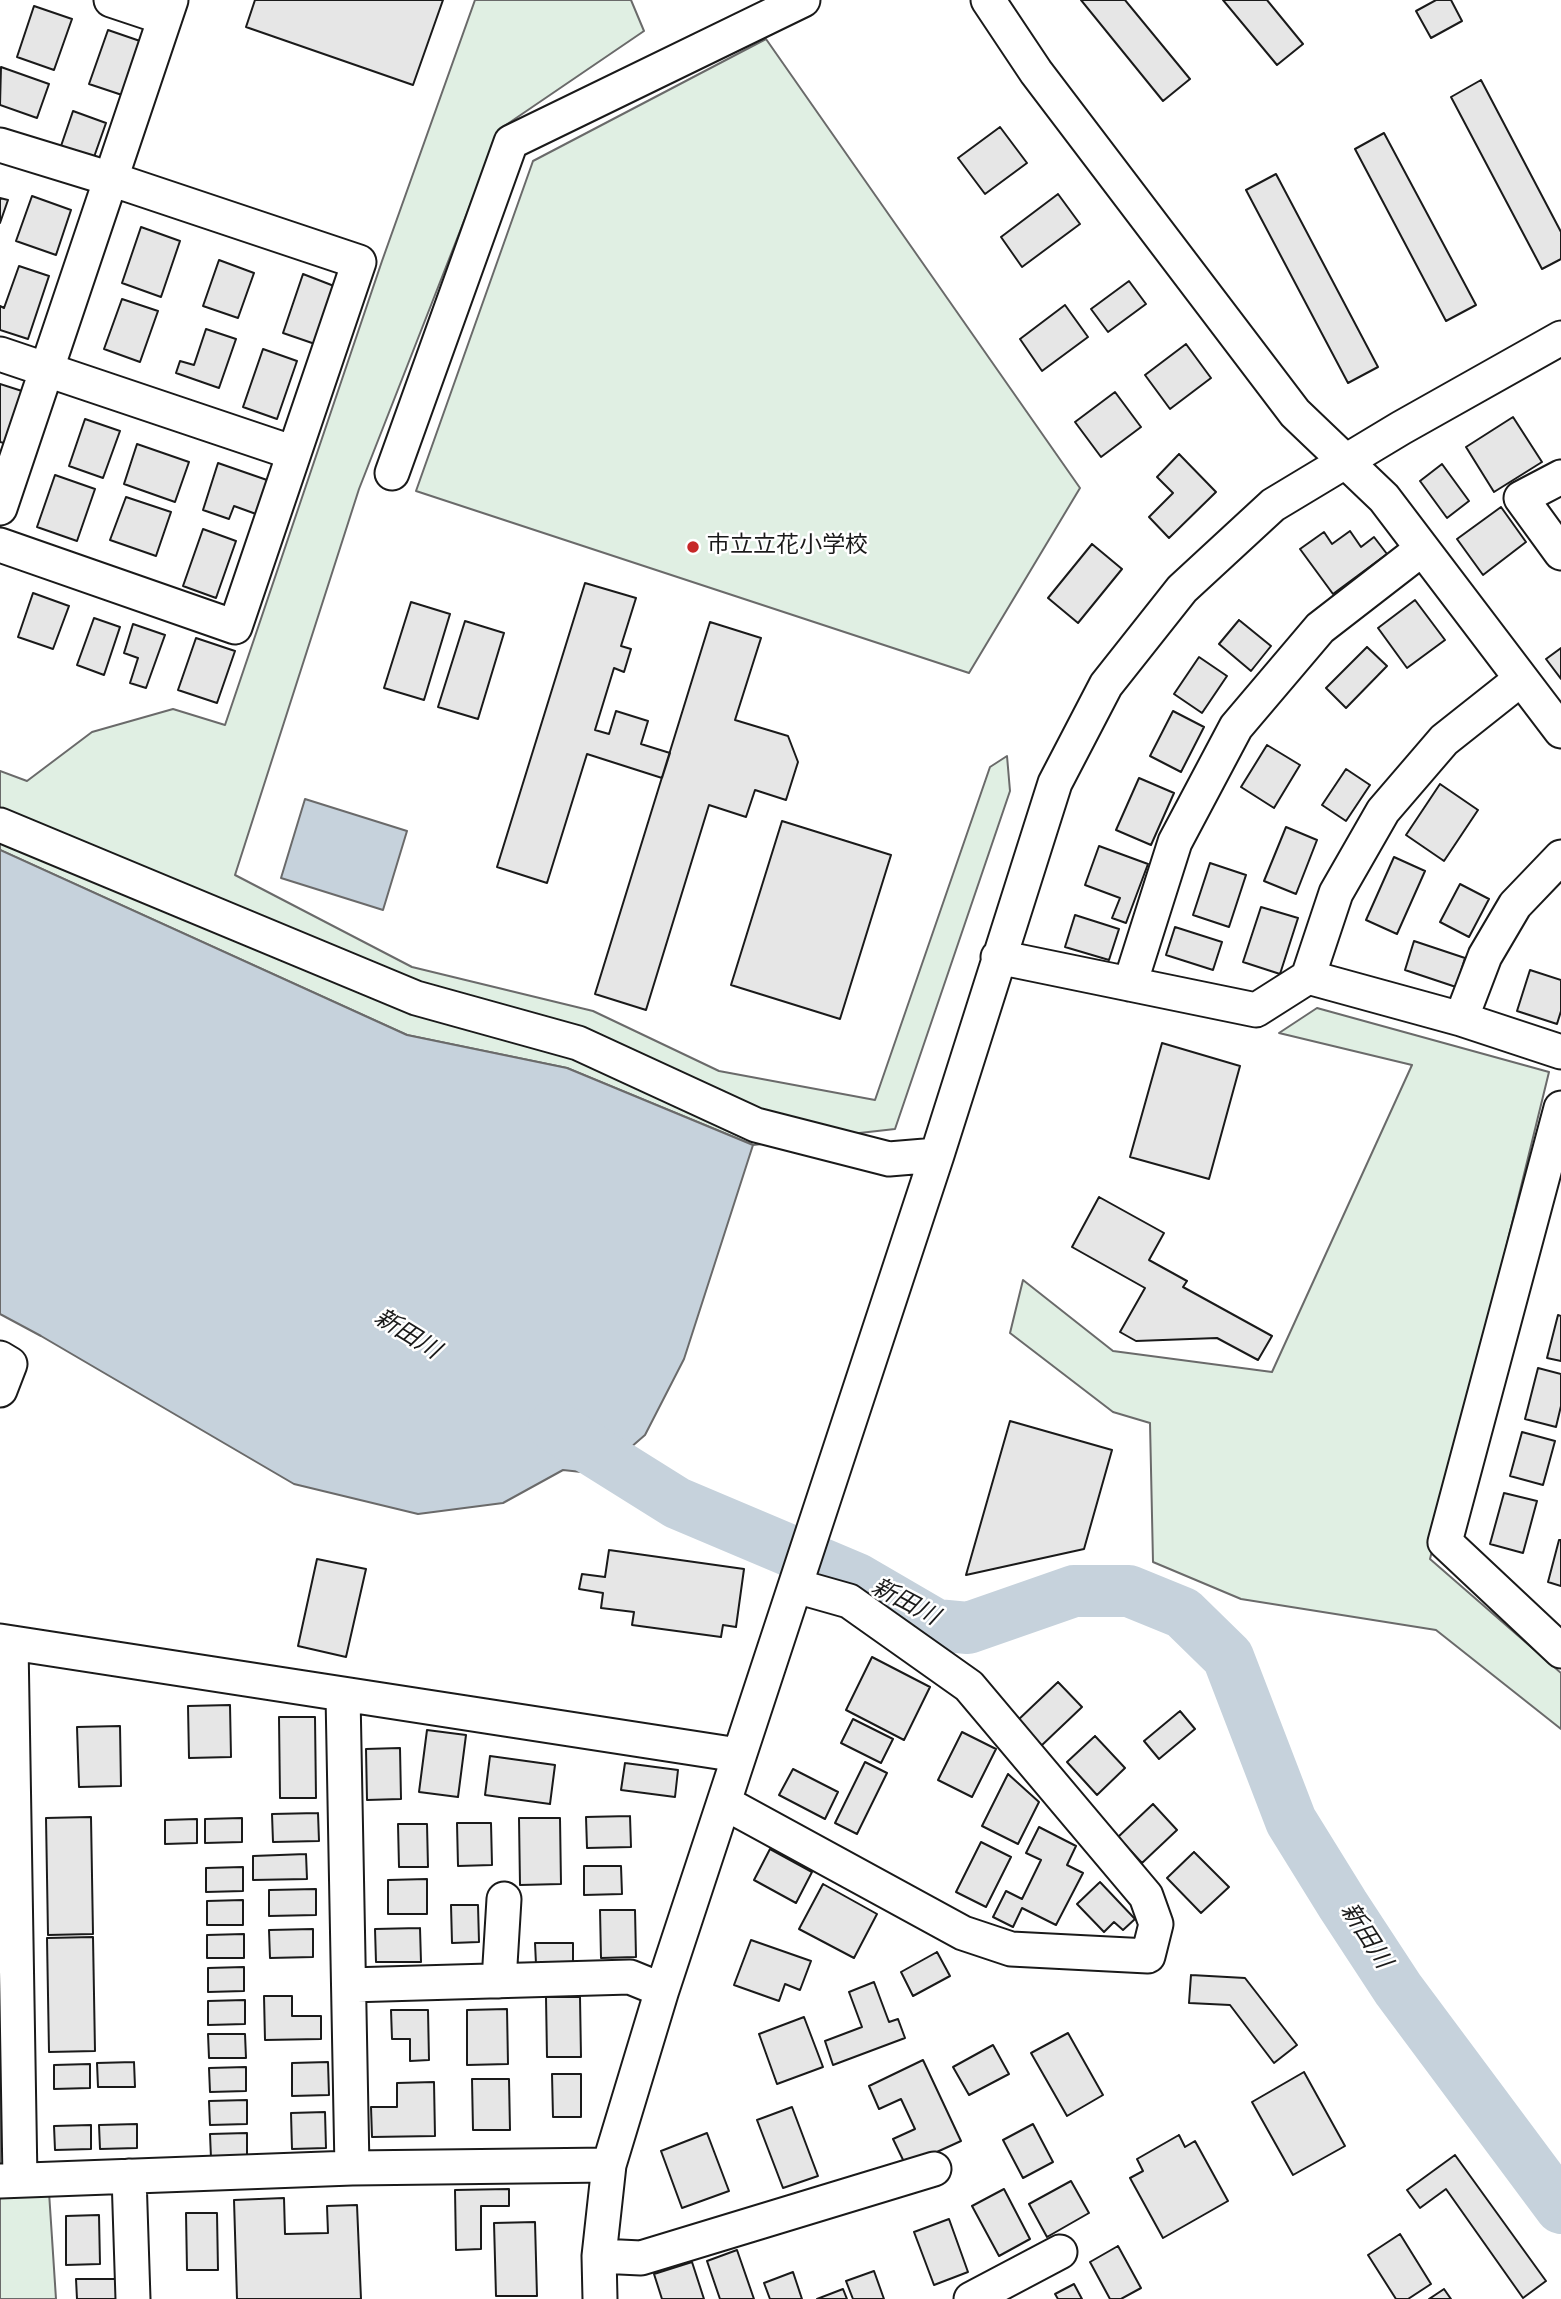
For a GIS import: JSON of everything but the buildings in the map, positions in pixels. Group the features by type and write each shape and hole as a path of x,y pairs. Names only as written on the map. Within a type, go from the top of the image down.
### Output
{"street":[{"path":"0,508 168,9 111,0"},
{"path":"392,473 511,142 803,0"},
{"path":"988,0 1036,72 1295,413 1384,498 1561,731"},
{"path":"0,145 359,262 235,627 0,545"},
{"path":"600,2299 599,2256 609,2165 662,1990 813,1536 1055,783 1106,685 1182,589 1273,505 1561,338"},
{"path":"0,355 294,453"},
{"path":"1561,477 1521,498 1561,553"},
{"path":"1130,984 1175,842 1236,727 1320,628 1422,549"},
{"path":"998,957 1256,1010 1308,977 1336,893 1383,811 1444,740 1521,679"},
{"path":"0,825 416,998 578,1043 756,1125 888,1159 937,1155"},
{"path":"1461,1019 1485,956 1515,905 1561,857"},
{"path":"1308,977 1461,1019 1561,1052"},
{"path":"1561,1108 1445,1542 1561,1651"},
{"path":"0,1359 10,1364 0,1390"},
{"path":"725,1803 963,1933 1011,1949 1148,1956 1156,1924 1146,1896 969,1686 849,1601 796,1586"},
{"path":"609,2165 352,2168 10,2181 6,1642 738,1755"},
{"path":"343,1695 352,2168"},
{"path":"499,1981 503,1899"},
{"path":"349,1985 630,1977 662,1990"},
{"path":"599,2256 641,2258 934,2169"},
{"path":"129,2176 133,2299"},
{"path":"971,2299 1060,2252"}],"green space":[{"path":"475,0 631,0 644,31 500,129 359,489 235,875 412,967 593,1011 719,1071 875,1100 990,767 1007,756 1010,791 895,1129 753,1145 567,1068 407,1035 0,850 0,771 27,781 92,732 173,709 225,725 382,261"},
{"path":"766,39 1080,488 969,673 416,491 533,161"},
{"path":"1317,1008 1549,1072 1430,1559 1561,1673 1561,1729 1436,1630 1241,1599 1153,1562 1150,1423 1113,1412 1010,1333 1023,1280 1113,1351 1272,1372 1412,1065 1279,1033"},
{"path":"10,2014 14,2192 49,2192 56,2299 0,2299 0,2015"}],"water":[{"path":"305,799 407,831 383,910 281,878"},
{"path":"0,850 407,1035 567,1068 753,1145 684,1359 645,1435 600,1474 563,1470 503,1503 418,1514 294,1484 0,1314"}],"waterway":[{"name":"新田川","path":"554,1426 677,1503 857,1579 936,1625 968,1628 1074,1591 1129,1591 1183,1613 1228,1657 1291,1821 1343,1905 1398,1989 1561,2208"}],"place":[{"name":"市立立花小学校","path":"693,547"}]}
